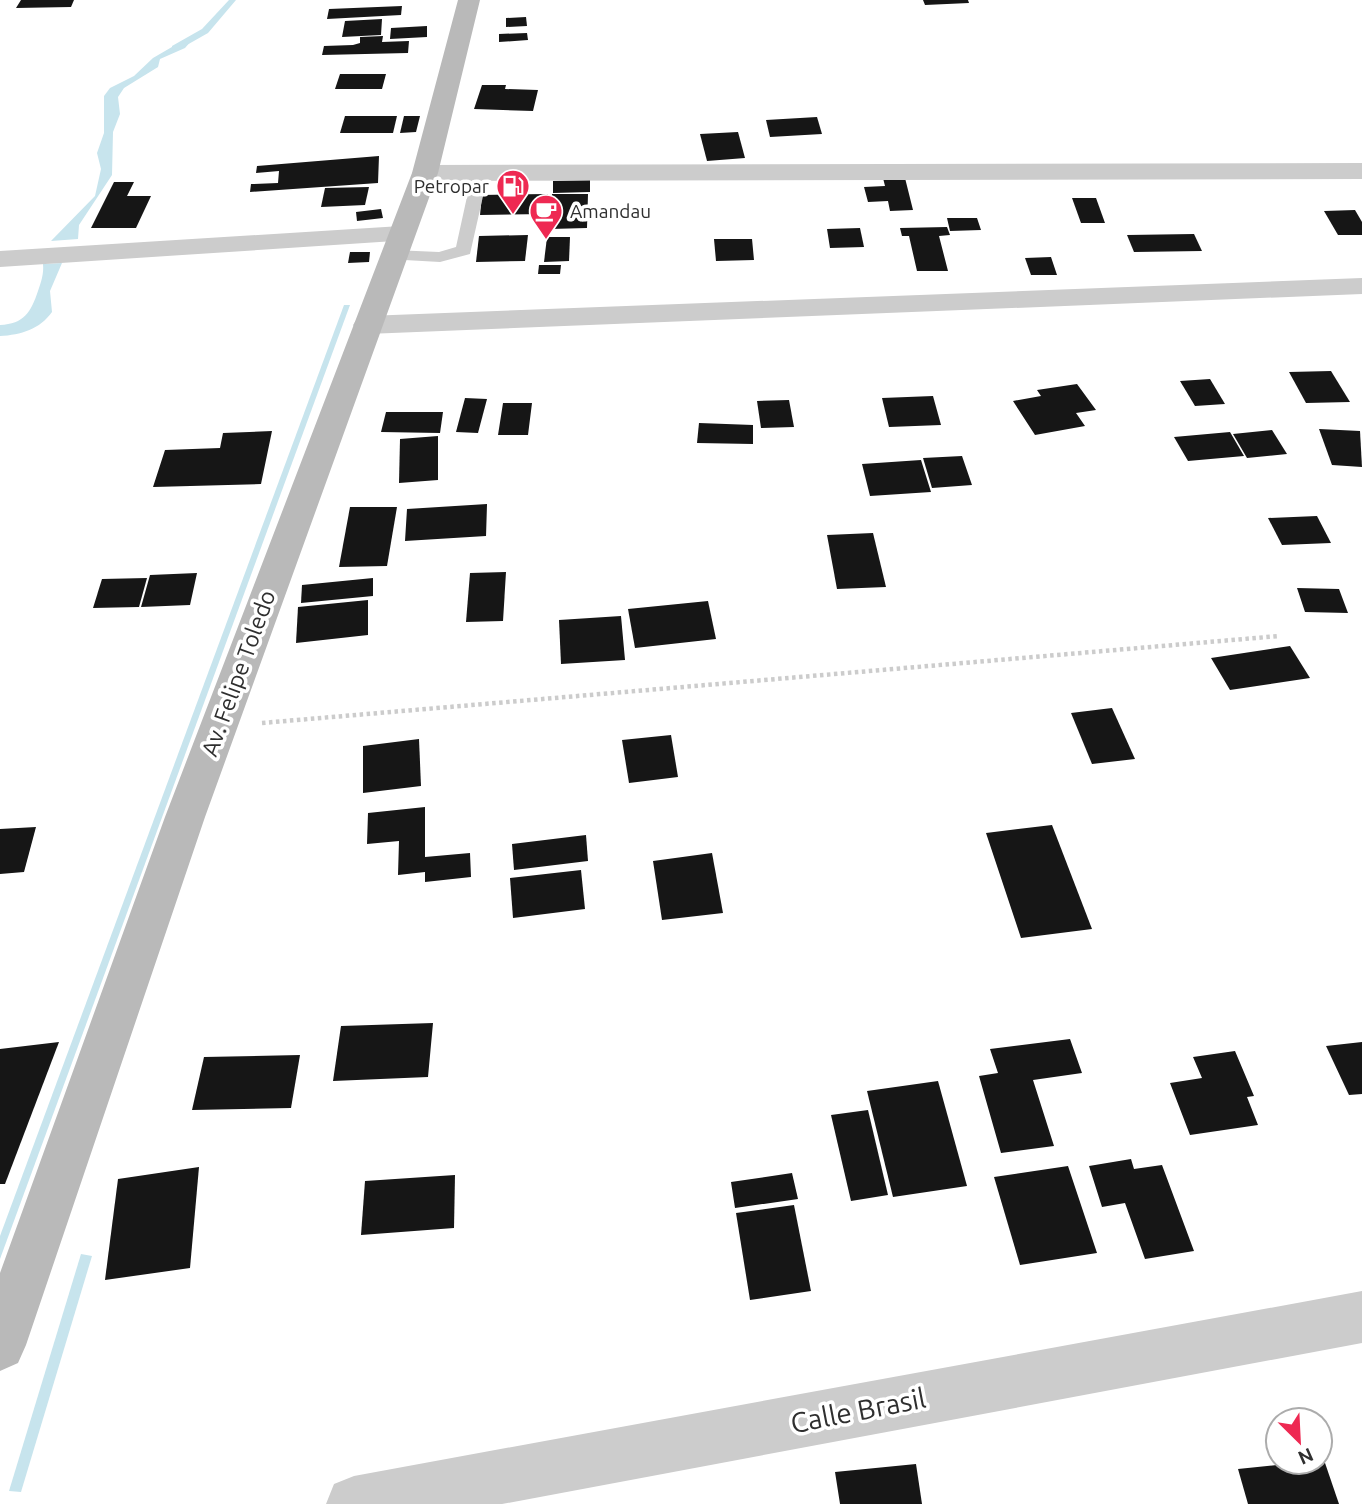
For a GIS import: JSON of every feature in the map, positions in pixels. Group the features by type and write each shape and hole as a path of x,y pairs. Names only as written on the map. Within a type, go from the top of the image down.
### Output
{"main road":[{"name":"Av. Felipe Toledo","path":"0,1345 218,727 425,173 469,0"}],"street":[{"path":"425,173 1362,171"},
{"path":"13,258 397,245"},
{"path":"367,325 1362,286"},
{"name":"Calle Brasil","path":"354,1504 1362,1317"}],"lane":[{"path":"397,245 440,257 464,250 480,174"}],"path":[{"path":"218,727 1279,636"}],"water":[{"path":"184,40 191,41 185,48 160,59 158,67 124,88 118,97 120,114 113,132 112,175 79,225 78,239 51,241 95,196 101,169 97,153 104,133 104,96 110,88 134,76 153,58"},
{"path":"62,263 50,291 52,312 47,318 29,330 0,336 0,325 15,322 29,311 41,281 43,264"},
{"path":"344,305 350,305 0,1259 0,1236"},
{"path":"81,1254 92,1256 21,1492 9,1491"}],"building":[{"path":"21,0 74,0 71,7 16,8"},
{"path":"923,0 968,0 969,3 925,5"},
{"path":"402,6 401,15 327,19 329,9"},
{"path":"526,17 527,26 506,27 506,18"},
{"path":"382,19 381,35 342,37 345,21"},
{"path":"427,26 427,37 390,39 391,28"},
{"path":"527,33 528,40 499,42 499,34"},
{"path":"383,36 382,42 409,41 408,53 322,55 324,46 353,45 360,43 360,37"},
{"path":"340,74 386,74 382,89 335,89"},
{"path":"482,85 506,85 505,89 538,90 533,111 474,109"},
{"path":"345,116 397,116 393,133 340,133"},
{"path":"404,116 420,116 416,132 400,133"},
{"path":"817,117 822,134 770,137 766,120"},
{"path":"738,132 745,158 707,161 700,134"},
{"path":"379,156 378,183 250,192 251,184 278,183 279,171 256,173 257,166"},
{"path":"883,178 905,178 913,210 890,211 888,201 868,202 864,187 885,186"},
{"path":"590,180 590,192 553,193 553,181"},
{"path":"114,182 134,182 127,196 151,196 136,228 91,228"},
{"path":"369,187 365,205 321,207 325,188"},
{"path":"548,194 547,214 480,215 482,195"},
{"path":"552,194 588,194 587,228 550,229"},
{"path":"1072,198 1096,198 1105,223 1081,223"},
{"path":"381,209 383,218 357,221 356,212"},
{"path":"1355,210 1362,222 1362,235 1338,235 1324,211"},
{"path":"947,218 977,218 981,230 950,231"},
{"path":"947,227 950,235 939,236 948,271 917,271 909,236 902,236 900,228"},
{"path":"860,228 864,247 830,248 827,229"},
{"path":"1194,234 1202,251 1134,252 1127,235"},
{"path":"528,235 525,261 476,262 479,236"},
{"path":"547,237 570,237 569,261 544,262"},
{"path":"714,239 752,239 754,260 716,261"},
{"path":"350,252 370,252 369,262 348,263"},
{"path":"1051,257 1057,275 1031,275 1025,258"},
{"path":"539,265 561,265 560,274 538,274"},
{"path":"1331,371 1350,402 1306,403 1289,372"},
{"path":"1210,379 1225,404 1195,406 1180,381"},
{"path":"1077,384 1096,410 1076,413 1085,426 1035,435 1013,401 1041,396 1037,390"},
{"path":"933,396 941,425 889,427 882,398"},
{"path":"465,398 487,399 478,433 456,432"},
{"path":"789,400 794,427 761,428 757,401"},
{"path":"503,403 532,403 528,435 498,435"},
{"path":"386,412 443,412 440,433 381,432"},
{"path":"699,423 753,425 753,444 697,443"},
{"path":"1319,429 1360,431 1362,467 1332,465"},
{"path":"1272,430 1287,454 1247,458 1233,434"},
{"path":"272,431 261,484 153,487 165,450 220,448 223,433"},
{"path":"1230,432 1244,456 1188,461 1174,437"},
{"path":"438,436 438,480 399,483 400,439"},
{"path":"962,456 972,485 932,488 923,458"},
{"path":"921,460 931,492 870,496 862,464"},
{"path":"487,504 486,536 405,541 407,509"},
{"path":"350,507 397,507 387,566 339,567"},
{"path":"1317,516 1331,543 1282,545 1268,518"},
{"path":"873,533 886,587 837,589 827,535"},
{"path":"506,572 503,621 466,622 470,573"},
{"path":"197,573 190,605 141,607 150,575"},
{"path":"147,578 139,607 93,608 102,579"},
{"path":"373,578 373,596 301,603 302,585"},
{"path":"1297,588 1339,589 1348,613 1305,612"},
{"path":"368,600 368,635 296,643 298,607"},
{"path":"708,601 716,639 635,648 628,609"},
{"path":"621,616 625,660 561,664 559,620"},
{"path":"1290,646 1310,678 1230,690 1211,658"},
{"path":"1112,708 1135,759 1092,764 1071,713"},
{"path":"671,735 678,777 629,783 622,740"},
{"path":"419,739 421,786 363,793 363,746"},
{"path":"425,807 425,857 470,853 471,877 425,882 425,872 398,875 399,841 367,844 368,813"},
{"path":"1052,825 1092,929 1021,938 986,833"},
{"path":"36,827 24,872 0,874 0,829"},
{"path":"586,835 588,861 514,870 512,844"},
{"path":"712,853 723,913 662,920 653,861"},
{"path":"581,870 585,909 513,918 510,878"},
{"path":"433,1023 428,1077 333,1081 341,1026"},
{"path":"1070,1039 1082,1073 1033,1080 1054,1146 1001,1153 979,1076 998,1073 990,1049"},
{"path":"59,1042 5,1184 0,1184 0,1049"},
{"path":"1362,1042 1362,1094 1349,1095 1326,1046"},
{"path":"1235,1051 1254,1096 1247,1097 1258,1125 1190,1135 1170,1083 1202,1078 1193,1057"},
{"path":"300,1055 291,1108 192,1110 204,1057"},
{"path":"938,1081 967,1186 893,1197 867,1091"},
{"path":"868,1110 888,1195 851,1201 831,1115"},
{"path":"1131,1159 1134,1169 1162,1165 1194,1251 1145,1259 1125,1203 1102,1207 1089,1166"},
{"path":"1068,1166 1097,1253 1020,1265 994,1177"},
{"path":"199,1167 190,1268 105,1280 118,1179"},
{"path":"792,1173 798,1199 735,1208 731,1182"},
{"path":"455,1175 454,1228 361,1235 365,1181"},
{"path":"794,1205 811,1291 750,1300 736,1213"},
{"path":"916,1464 922,1504 840,1504 835,1472"},
{"path":"1264,1466 1264,1476 1329,1476 1339,1504 1248,1504 1238,1469"}],"waterway":[{"path":"175,48 205,31 233,0"}],"place":[{"name":"Petropar","path":"513,216"},
{"name":"Amandau","path":"546,241"}]}
